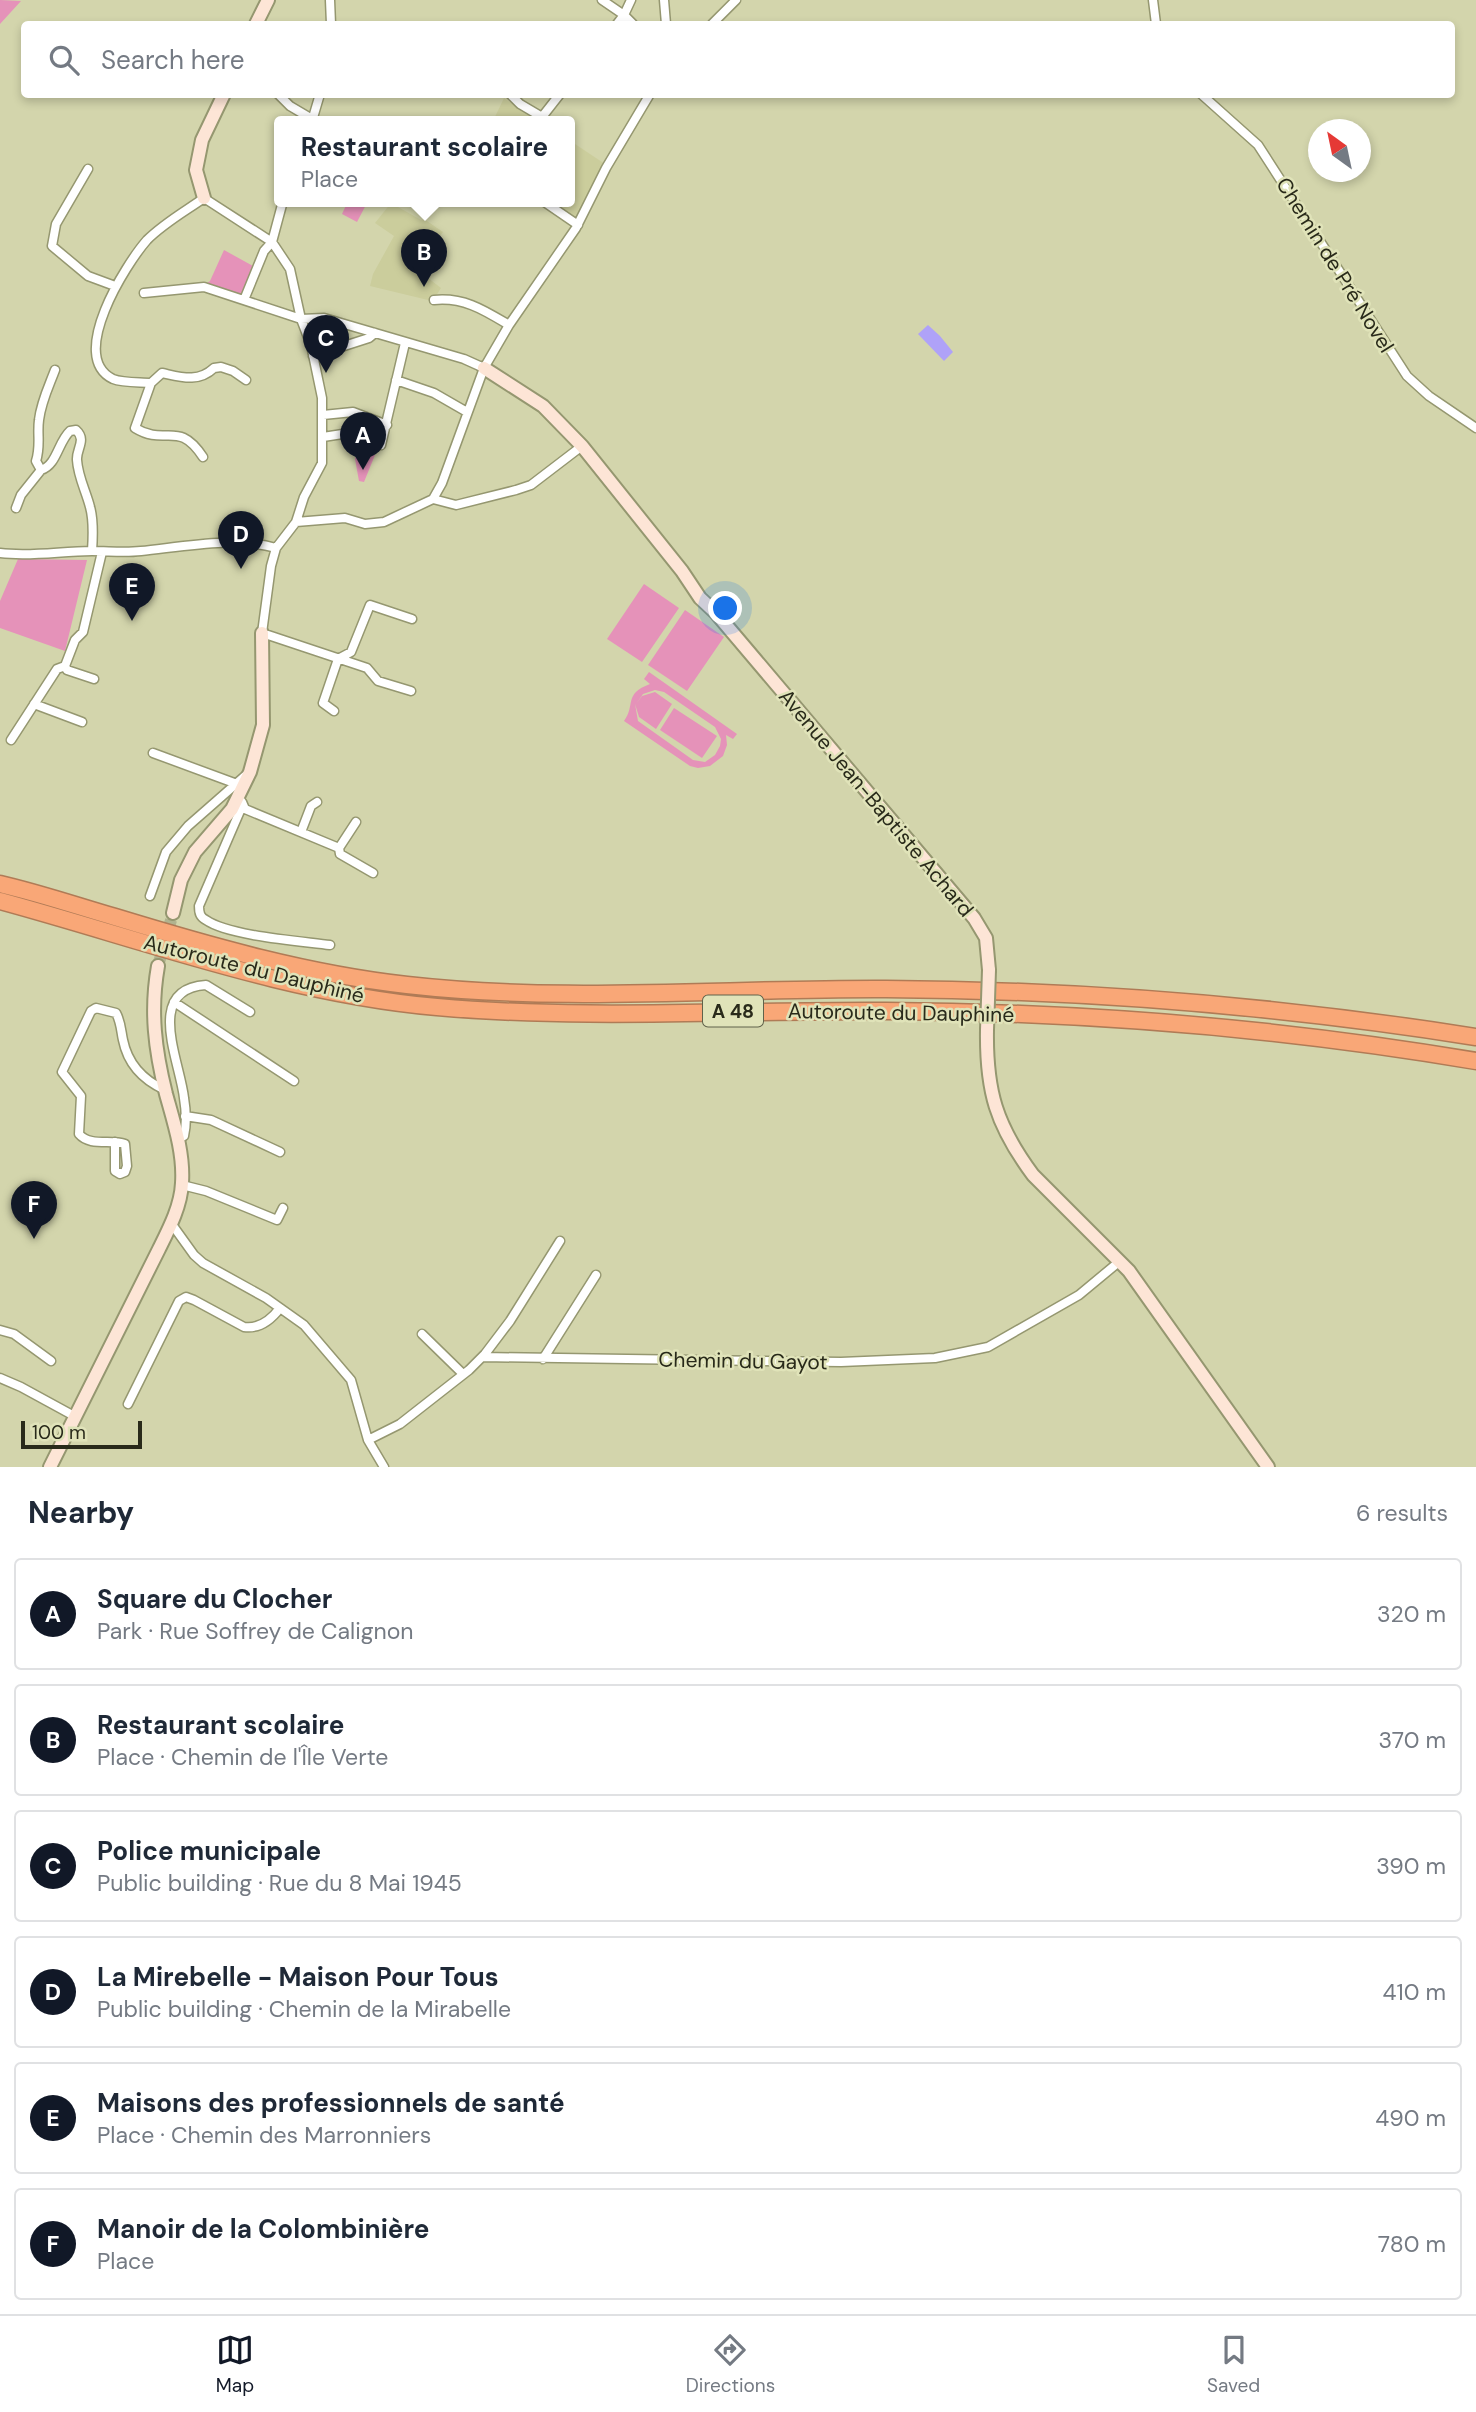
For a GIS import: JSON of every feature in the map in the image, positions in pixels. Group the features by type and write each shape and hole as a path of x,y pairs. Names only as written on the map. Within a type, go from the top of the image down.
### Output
{"highway":[{"name":"Autoroute du Dauphiné","path":"0,884 272,960 356,978 417,986 545,993 1001,990 1257,1007 1476,1037"},
{"name":"Autoroute du Dauphiné","path":"0,901 265,976 355,996 435,1007 549,1012 886,1011 1061,1015 1257,1031 1476,1060"}],"street":[{"path":"258,21 268,0"},
{"path":"330,0 331,21"},
{"path":"602,0 631,21"},
{"path":"619,21 631,0"},
{"path":"664,0 666,21"},
{"path":"715,21 736,0"},
{"path":"1153,0 1156,21"},
{"path":"173,913 181,880 195,852 232,810 238,790 250,772 263,725 262,639 271,566 276,548 296,522 304,498 322,463 322,398 290,270 272,242 202,192 196,170 202,140 222,98"},
{"path":"282,98 306,116"},
{"path":"313,116 319,98"},
{"path":"514,98 540,116"},
{"path":"543,116 557,98"},
{"path":"296,522 345,518 365,524 384,523 433,499 442,483 484,368 509,325 578,225 606,168 648,98"},
{"name":"Chemin de Pré Novel","path":"1205,98 1258,145 1406,376 1476,428"},
{"path":"88,169 57,224 52,246 88,276 115,285"},
{"path":"151,383 113,379 100,366 96,348 97,331 115,285 146,242 202,192"},
{"path":"244,300 264,251 272,242 281,207"},
{"path":"552,207 578,225"},
{"path":"144,293 204,287 301,319 324,318 464,359 484,368"},
{"path":"434,300 459,300 475,305 509,325"},
{"path":"313,356 369,338 375,333"},
{"path":"323,437 349,433 381,445 405,343"},
{"path":"204,457 189,439 178,435 147,435 135,428 151,383 162,373 188,379 206,376 214,368 221,367 246,380"},
{"name":"Avenue Jean-Baptiste Achard","path":"484,368 542,406 583,446 682,571 700,598 716,613 974,918 986,938 989,970 986,1062 990,1093 1012,1143 1033,1175 1119,1261 1154,1304 1268,1467"},
{"path":"40,470 36,461 40,444 38,425 42,404 55,369"},
{"path":"396,380 434,393 467,412"},
{"path":"323,415 353,412 387,425"},
{"path":"16,508 21,495 40,470 51,465 65,436 76,430 82,441 76,457 80,482 93,520 92,551"},
{"path":"433,499 456,505 531,485 583,446"},
{"path":"0,553 30,555 92,551 139,552 198,544 262,544 276,548"},
{"path":"11,740 57,669 65,666 75,640 83,632 102,552"},
{"path":"334,710 323,703 338,659 351,653 370,605 412,619"},
{"path":"262,639 367,668 378,681 411,691"},
{"path":"65,666 67,670 94,678"},
{"path":"34,704 82,722"},
{"path":"153,752 238,790 245,809 338,848 340,854 373,873"},
{"path":"150,897 166,852 188,826 238,790"},
{"path":"238,790 240,811 199,906 201,915 208,922 233,930 330,945"},
{"path":"301,832 311,806 317,802"},
{"path":"338,848 356,822"},
{"path":"50,1467 172,1223 182,1185 178,1139 153,1029 158,966"},
{"path":"178,1139 184,1136 186,1116 169,1020 174,1002 186,989 206,985 250,1012"},
{"path":"174,1002 295,1081"},
{"path":"115,1142 88,1141 82,1138 79,1134 81,1096 62,1072 91,1011 100,1009 116,1013 125,1051 133,1067 151,1083 165,1090"},
{"path":"186,1116 211,1120 280,1152"},
{"path":"182,1185 206,1191 276,1220 283,1208"},
{"path":"172,1223 194,1255 203,1263 267,1298 304,1325 351,1380 368,1440 384,1467"},
{"path":"368,1440 400,1424 483,1357 510,1321 560,1241"},
{"name":"Chemin du Gayot","path":"483,1357 841,1363 935,1358 988,1347 1079,1295 1119,1261"},
{"path":"543,1359 596,1275"},
{"path":"128,1404 179,1301 186,1297 244,1327 252,1328 268,1320 280,1308"},
{"path":"0,1330 14,1334 51,1361"},
{"path":"422,1334 463,1374"},
{"path":"0,1378 76,1417"}],"shaded area":[{"path":"0,0 21,1 0,24"},
{"path":"504,98 531,116 495,116"},
{"path":"575,144 605,164 577,221 557,207 575,207"},
{"path":"345,207 365,207 357,222 342,214"},
{"path":"388,207 398,207 421,220 424,219 443,232 415,268 441,288 434,299 428,300 370,286 373,274 394,236 375,223"},
{"path":"224,250 253,266 240,296 206,284 210,281"},
{"path":"928,325 953,352 944,361 918,334"},
{"path":"359,449 375,455 364,482 359,481 355,459"},
{"path":"18,559 87,560 65,651 0,628 0,601"},
{"path":"644,584 679,608 642,662 607,639"},
{"path":"685,610 724,637 687,691 648,665"},
{"path":"649,672 737,734 733,739 726,735 727,745 723,756 710,766 690,766 624,721 633,696 650,684 644,679","holes":["655,690 664,692 715,727 721,739 720,746 715,755 705,762 693,760 638,721 635,704 639,717 656,729 672,704 655,692 642,696 636,704 643,694"]},
{"path":"674,708 717,736 702,758 660,730"}],"tunnel":[{"path":"158,966 173,913"}],"place":[{"name":"Restaurant scolaire","path":"424,287"},
{"name":"Police municipale","path":"326,373"},
{"name":"Square du Clocher","path":"363,470"},
{"name":"La Mirebelle - Maison Pour Tous","path":"241,569"},
{"name":"Maisons des professionnels de santé","path":"132,621"},
{"name":"Manoir de la Colombinière","path":"34,1239"}]}
